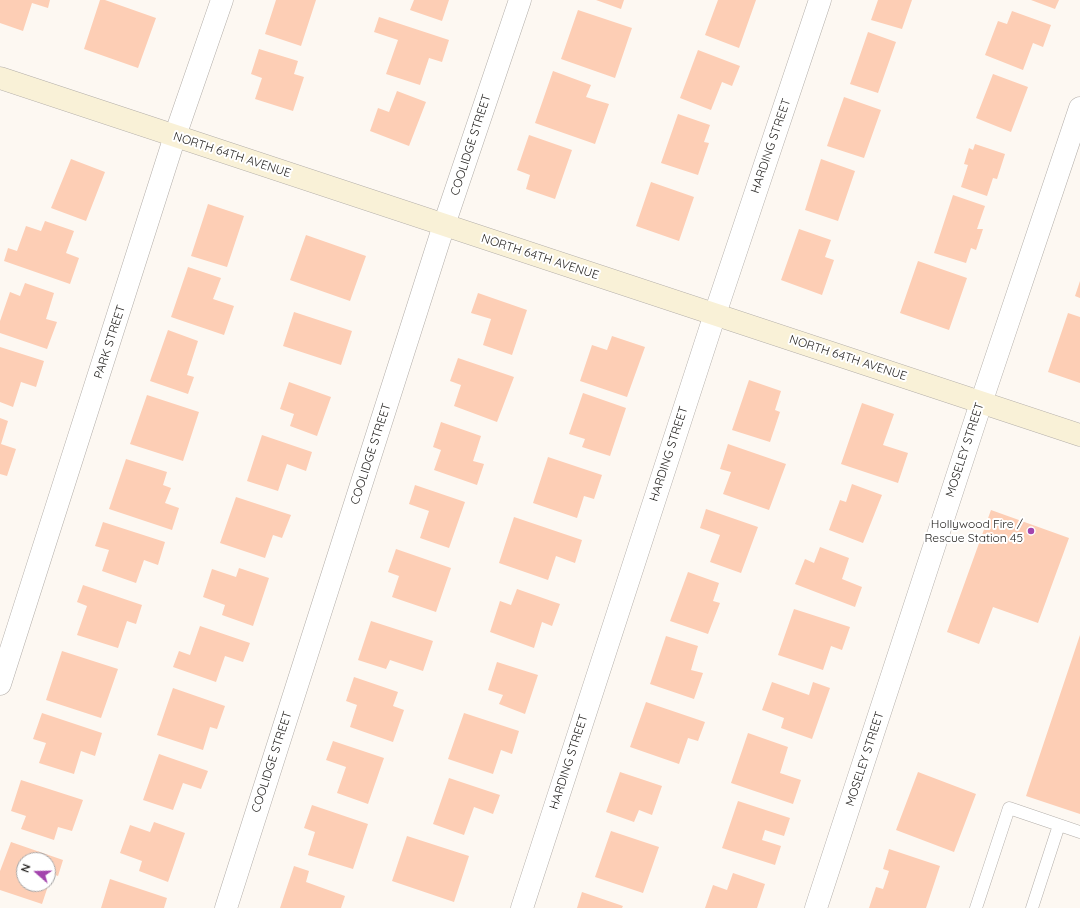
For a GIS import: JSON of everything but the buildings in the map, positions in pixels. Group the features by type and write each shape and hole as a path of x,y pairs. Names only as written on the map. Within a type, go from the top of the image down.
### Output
{"street":[{"name":"PARK STREET","path":"0,684 175,136 222,0"},
{"name":"COOLIDGE STREET","path":"226,908 444,225 520,0"},
{"name":"HARDING STREET","path":"522,908 715,314 820,0"},
{"name":"NORTH 64TH AVENUE","path":"0,78 1080,435"},
{"name":"MOSELEY STREET","path":"816,908 981,402 1080,108"}],"lane":[{"path":"976,908 1009,808 1080,832"},
{"path":"1032,908 1059,825"}],"place":[{"name":"Hollywood Fire / Rescue Station 45","path":"1031,531"}]}
